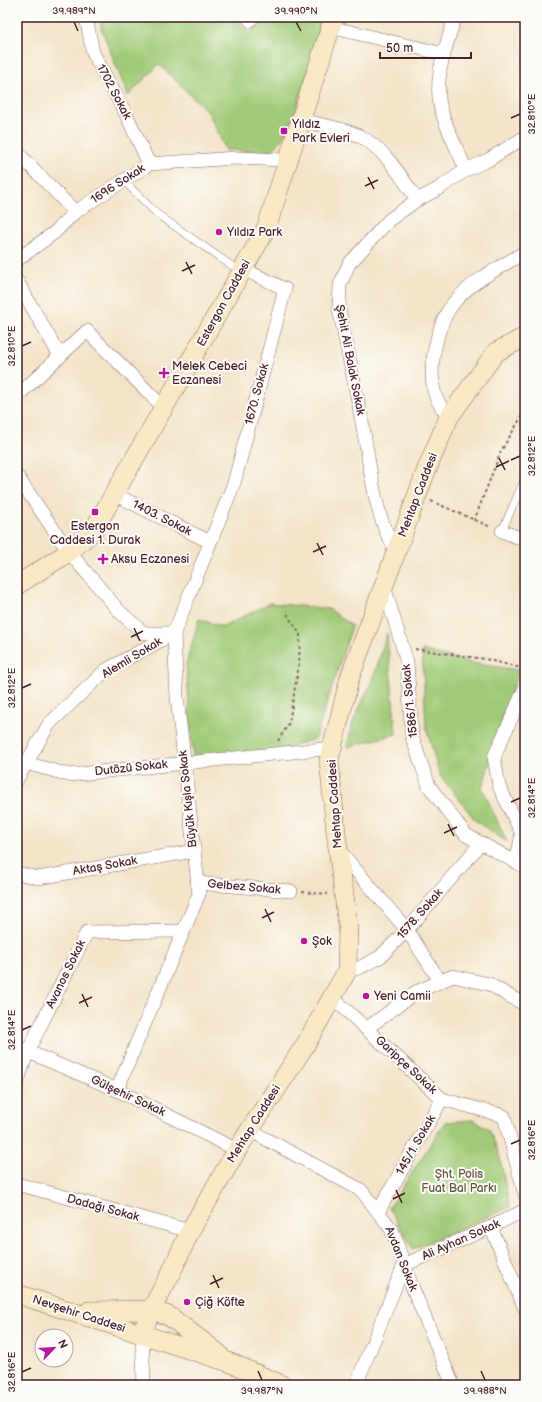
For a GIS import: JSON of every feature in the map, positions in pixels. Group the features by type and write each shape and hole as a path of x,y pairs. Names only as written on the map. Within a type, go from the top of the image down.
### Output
{"main road":[{"name":"Estergon Caddesi","path":"17,585 68,552 93,531 266,229 332,22"},
{"name":"Mehtap Caddesi","path":"142,1334 151,1310 170,1275 190,1231 249,1130 307,1042 347,971 348,926 329,760 350,677 417,495 449,417 496,352 525,337"},
{"path":"170,1275 169,1316 162,1341 231,1363 282,1385"},
{"name":"Nevşehir Caddesi","path":"17,1294 74,1311 162,1341"},
{"path":"74,1311 151,1310 169,1316 231,1363"}],"street":[{"name":"1702 Sokak","path":"83,17 93,53 127,116 148,164"},
{"path":"455,17 444,54 439,79 439,100 466,170"},
{"path":"332,22 444,54"},
{"path":"301,120 344,130 362,138 377,148 390,162 417,200"},
{"name":"Şehit Ali Balak Sokak","path":"397,550 391,543 386,532 377,498 339,309 338,298 340,286 349,264 390,220 417,200 438,189 466,170 488,160 525,137"},
{"path":"17,152 75,212"},
{"name":"1696 Sokak","path":"17,260 55,232 75,212 148,164 236,158 287,160"},
{"path":"449,417 437,401 433,381 436,346 443,321 457,298 494,271 525,252"},
{"name":"1670. Sokak","path":"210,542 234,483 285,290 243,269"},
{"path":"17,281 60,356"},
{"path":"17,396 87,331 164,408"},
{"path":"17,476 68,552 120,612 144,633 174,633"},
{"name":"1403. Sokak","path":"114,494 210,542"},
{"path":"502,531 525,540"},
{"name":"Alemli Sokak","path":"17,779 49,724 106,670 174,633 210,542"},
{"name":"1586/1. Sokak","path":"384,586 407,662 412,737 430,786 466,835 521,864"},
{"name":"Büyük Kışla Sokak","path":"117,1090 199,894 177,697 174,633"},
{"path":"521,864 524,834 498,786 494,757 525,688"},
{"name":"Dutözü Sokak","path":"26,763 69,775 332,748"},
{"name":"1578. Sokak","path":"347,971 359,968 380,957 407,930 481,843"},
{"path":"338,849 407,930 440,981"},
{"name":"Aktaş Sokak","path":"17,873 38,878 194,851"},
{"name":"Gelbez Sokak","path":"198,883 291,891"},
{"name":"Avanos Sokak","path":"17,1083 22,1049 86,932 183,931"},
{"path":"366,1029 416,992 452,976 489,984 525,1005"},
{"name":"Garipçe Sokak","path":"332,997 442,1099 504,1116 525,1196"},
{"name":"Gülşehir Sokak","path":"22,1049 117,1090 237,1150"},
{"name":"145/1. Sokak","path":"378,1212 442,1099"},
{"name":"Avdan Sokak","path":"249,1130 361,1190 392,1230 404,1265 453,1385"},
{"name":"Dadağı Sokak","path":"17,1184 190,1231"},
{"name":"Ali Ayhan Sokak","path":"404,1265 491,1227 525,1210"},
{"path":"491,1227 525,1309"},
{"path":"356,1385 404,1265"},
{"path":"142,1334 144,1385"}],"lane":[{"path":"242,17 250,24 257,17"},
{"path":"123,180 157,214 232,266 243,269"},
{"path":"502,531 525,478"}],"path":[{"path":"474,521 501,451 525,411"},
{"path":"417,495 474,521 502,531"},
{"path":"278,741 289,723 299,664 300,634 288,616 287,610"},
{"path":"402,647 485,659 525,669"},
{"path":"291,891 344,895"}],"green space":[{"path":"100,17 233,17 250,33 267,17 322,17 309,69 287,131 278,144 269,151 260,152 226,150 208,112 159,64 128,96 102,30"},
{"path":"270,603 329,609 352,626 315,739 270,753 193,758 186,664 199,619 223,627"},
{"path":"387,633 396,734 347,747 353,722 374,676"},
{"path":"422,650 472,663 518,670 482,788 507,842 476,821 439,774 426,726"},
{"name":"Şht. Polis Fuat Bal Parkı","path":"473,1120 489,1129 499,1154 510,1207 413,1249 389,1208 445,1122"}],"place":[{"name":"Yıldız Park Evleri","path":"284,131"},
{"name":"Yıldız Park","path":"219,232"},
{"name":"Melek Cebeci Eczanesi","path":"164,373"},
{"name":"Estergon Caddesi 1. Durak","path":"95,512"},
{"name":"Aksu Eczanesi","path":"103,559"},
{"name":"Şok","path":"304,941"},
{"name":"Yeni Camii","path":"366,996"},
{"name":"Çiğ Köfte","path":"187,1302"}]}
